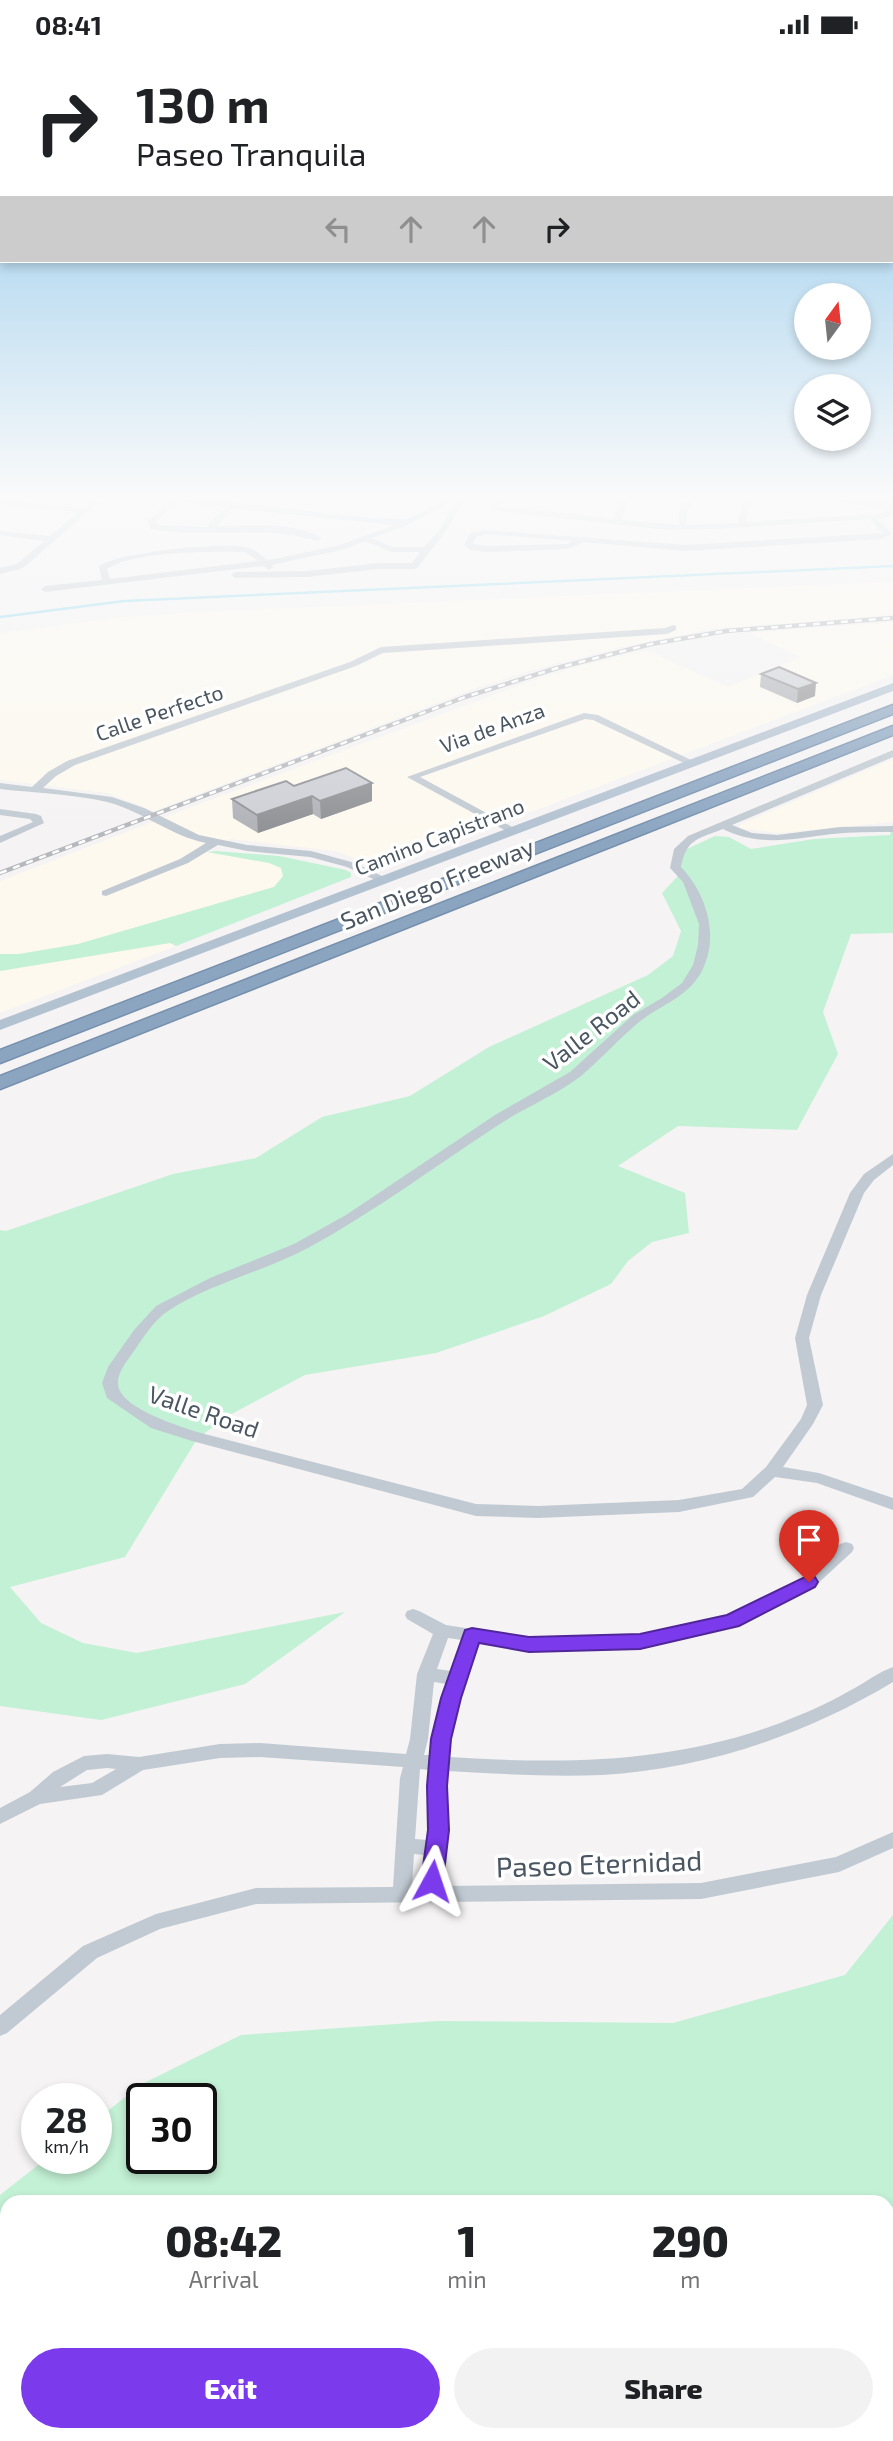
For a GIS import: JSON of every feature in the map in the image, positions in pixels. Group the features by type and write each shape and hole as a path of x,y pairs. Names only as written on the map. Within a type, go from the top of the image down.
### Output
{"highway":[{"name":"San Diego Freeway","path":"0,1057 893,709"},
{"name":"San Diego Freeway","path":"4,1083 893,730"}],"main road":[{"name":"Camino Capistrano","path":"0,1025 893,687"}],"street":[{"name":"Calle Perfecto","path":"35,790 52,774 71,763 353,664 381,650 667,631 673,628"},
{"name":"Via de Anza","path":"512,831 412,777 584,716 595,717 690,762"},
{"name":"Valle Road","path":"893,753 692,838 679,849 675,868 688,881 705,924 699,965 687,985 637,1018 574,1075 500,1118 351,1218 299,1247 206,1285 161,1309 123,1356 110,1383 115,1398 166,1427 264,1456 477,1510 538,1512 698,1504 747,1493 772,1471 808,1420 815,1405 802,1338 814,1295 857,1193 869,1177 893,1158"},
{"path":"0,786 124,804 179,832 214,843 311,854 358,868 382,880"},
{"path":"0,812 32,816 39,821 33,828 0,840"},
{"path":"722,824 742,834 762,838 893,829"},
{"path":"106,893 184,861 214,843"},
{"path":"772,1471 819,1478 893,1504"},
{"path":"413,1615 442,1631 529,1644 640,1641 692,1632 732,1621 809,1582 846,1548"},
{"path":"402,1895 409,1779 419,1739 426,1674 442,1631"},
{"path":"432,1895 434,1848 439,1830 437,1786 441,1739 451,1698 472,1635"},
{"path":"426,1674 458,1679"},
{"path":"0,1817 37,1797 59,1777 84,1763 107,1761 139,1764 207,1753 260,1750 562,1769 617,1766 689,1755 764,1736 823,1713 893,1674"},
{"path":"37,1797 96,1790 139,1764"},
{"name":"Paseo Eternidad","path":"0,2027 90,1952 156,1922 256,1896 701,1891 838,1864 893,1840"},
{"path":"405,1846 434,1848"}],"shaded area":[{"path":"187,613 893,613 893,615 712,629 616,648 539,668 479,687 154,811 107,793 0,780 0,633 114,618"},
{"path":"893,622 893,675 402,861 378,867 335,851 230,839 208,852 269,863 281,868 283,876 274,887 78,944 19,954 0,954 0,881 183,810 537,679 581,666 646,650 728,687 801,657 747,633"},
{"path":"893,759 893,822 778,833 739,828 741,824"},
{"path":"170,943 176,946 0,1013 0,971"}],"green space":[{"path":"893,824 893,933 851,934 823,1012 838,1054 797,1130 678,1126 618,1166 685,1193 689,1233 652,1242 628,1261 611,1284 544,1316 436,1353 305,1375 226,1417 197,1439 125,1557 10,1587 41,1623 83,1643 137,1653 345,1612 245,1684 101,1720 0,1706 0,1230 6,1231 173,1174 256,1158 322,1117 410,1096 489,1047 648,975 673,956 681,931 662,893 678,876 685,850 715,836 729,837 751,849 814,839 890,835"},
{"path":"207,852 279,856 346,870 351,873 351,877 176,946 170,943 0,971 0,954 19,954 78,944 274,887 283,876 281,868 269,863"},
{"path":"893,1915 893,2195 0,2195 27,2174 112,2174 112,2107 126,2097 126,2174 217,2174 217,2083 144,2083 241,2035 438,2021 673,2023 845,1975"}],"building":[{"path":"779,667 816,683 798,689 761,674"},
{"path":"346,768 372,783 320,801 312,796 257,815 232,799 286,781 294,786"}],"waterway":[{"path":"0,617 34,613"}],"railway":[{"path":"0,873 465,697 557,668 651,644 726,631 893,618"}],"route":[{"path":"432,1881 434,1848 439,1830 437,1786 441,1739 451,1698 472,1635 529,1644 640,1641 692,1632 732,1621 809,1582"}]}
